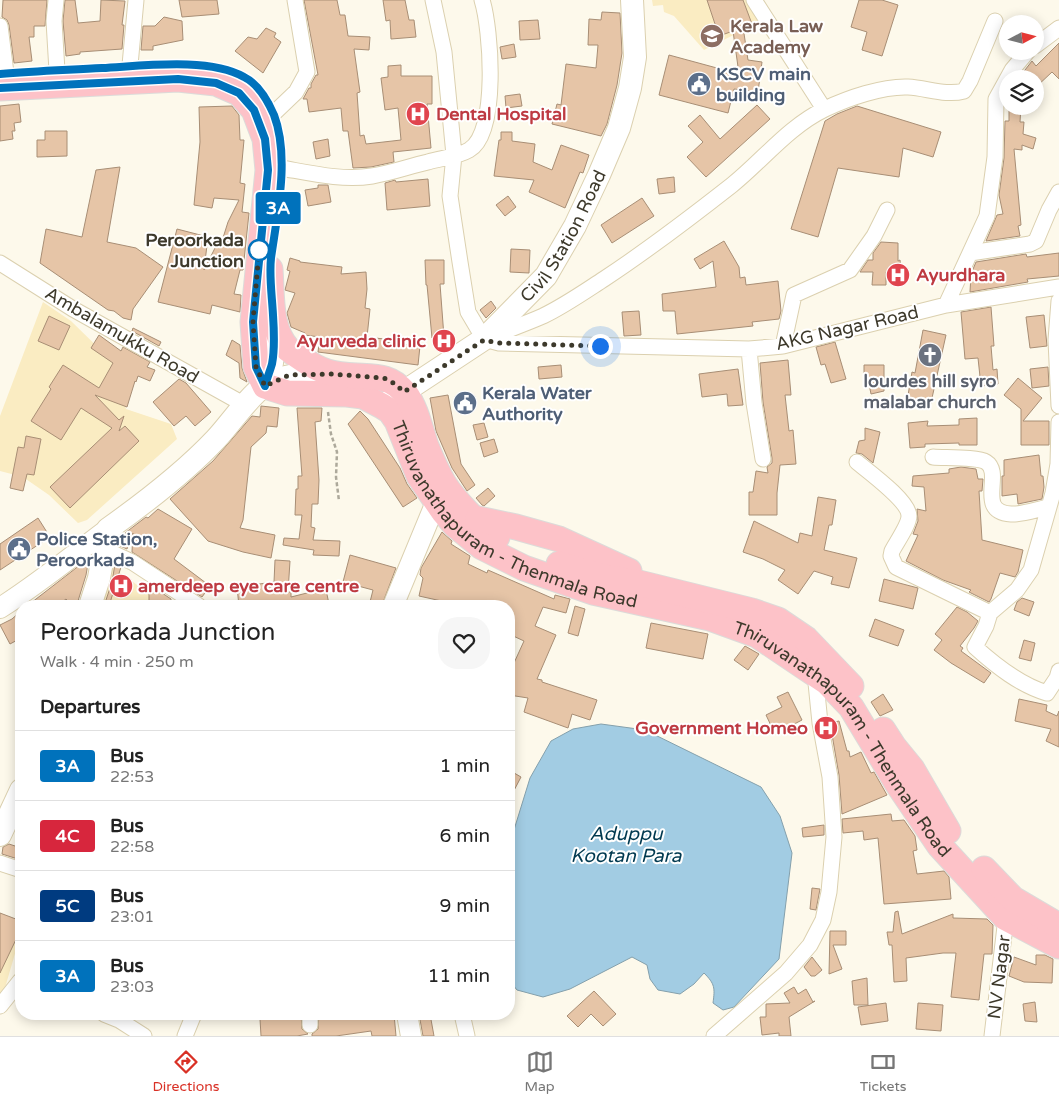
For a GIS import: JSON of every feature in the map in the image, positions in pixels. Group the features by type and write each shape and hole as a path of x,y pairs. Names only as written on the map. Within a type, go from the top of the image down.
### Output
{"main road":[{"name":"Civil Station Road","path":"382,406 484,340 546,276 574,226 619,128 630,88 635,57 632,0"},
{"path":"2,78 117,72 174,64 227,70 245,77 263,95 273,114 280,145 281,168 259,255 253,322 256,367 265,386"},
{"path":"2,78 57,70 117,72 216,83 239,93 254,110 265,139 272,207 270,266 274,318 272,363 265,386 216,439 106,539 99,578 92,600"},
{"path":"274,318 279,336 288,349 311,365 329,384 384,378 404,392"},
{"name":"Thiruvanathapuram - Thenmala Road","path":"265,386 287,393 329,384 363,396 382,406 397,420 419,476 491,534 538,558 605,577 636,592"},
{"name":"Thiruvanathapuram - Thenmala Road","path":"404,392 411,403 427,448 440,492 443,511 455,525 482,547 524,568 593,592 636,592 752,611 778,620 806,639 821,667 868,704 887,750 912,769 948,831 1010,909 1059,946"},
{"path":"0,835 15,803"},
{"name":"Thiruvanathapuram - Thenmala Road","path":"1010,909 1059,926"}],"street":[{"path":"56,0 54,21 57,70"},
{"path":"117,72 136,0"},
{"path":"273,114 296,92 307,72 295,0"},
{"path":"433,0 444,52 454,155 450,196 466,304 468,312 484,340 543,316 632,260 734,183 783,136 824,109 857,97 894,87 911,87 946,93 964,91 995,21"},
{"path":"281,168 340,177 371,176 470,150 483,133 490,96 490,64 486,13 482,0"},
{"path":"754,0 824,109"},
{"path":"0,26 2,78"},
{"path":"1044,39 1059,28"},
{"path":"946,305 987,216 995,157 996,99 1012,70 1020,60"},
{"path":"970,253 1030,244 1036,241 1059,192"},
{"path":"783,346 794,295 850,270 874,236 887,210"},
{"name":"Ambalamukku Road","path":"0,262 73,309 245,406"},
{"name":"AKG Nagar Road","path":"484,340 498,343 749,349 783,346 946,305 1059,286"},
{"path":"1059,301 1056,340 1059,406"},
{"path":"749,349 754,403 763,459"},
{"path":"1059,422 1058,464 1053,492 1031,570 1017,590 990,613 986,626 975,647 994,664 1032,688 1048,693 1059,671"},
{"path":"933,457 980,460 988,463 992,469 992,503 998,511 1011,514 1049,507"},
{"path":"857,462 886,485 909,512 908,521 892,551 891,556 896,567 990,613"},
{"path":"395,600 440,492"},
{"path":"0,608 47,576 67,559 106,539 132,562 189,600"},
{"path":"714,1036 786,973 810,945 825,913 834,856 834,837 830,777 820,722 821,667"},
{"path":"0,863 15,868"},
{"name":"NV Nagar","path":"992,1036 1010,909"},
{"path":"0,1006 15,987"},
{"path":"119,1020 144,1036"},
{"path":"185,1036 192,1020"},
{"path":"409,1020 411,1036"},
{"path":"463,1020 466,1036"}],"path":[{"path":"329,384 330,434 337,452 336,477 339,501"}],"shaded area":[{"name":"Kerala Law Academy","path":"652,0 748,0 759,22 704,50 674,16 664,12 663,5 653,6"},
{"path":"43,302 71,321 116,365 126,409 171,424 177,439 87,520 78,523 49,495 23,477 0,471 0,416"},
{"name":"amerdeep eye care centre","path":"111,566 158,600 98,600"},
{"path":"0,915 15,920 15,954 0,1005"}],"water":[{"name":"Aduppu Kootan Para","path":"601,724 645,730 761,787 780,816 792,853 779,959 734,1007 723,1010 713,1003 713,986 704,973 694,984 680,994 658,990 650,979 647,965 632,957 570,989 543,997 517,990 515,988 515,827 530,778 551,741 573,729"}],"building":[{"path":"3,0 47,0 45,26 34,26 34,37 29,37 32,61 14,63 9,25 7,20 2,17"},
{"path":"65,0 75,0 78,23 100,21 101,0 125,1 122,49 80,52 80,54 66,56 63,21"},
{"path":"179,0 217,0 219,14 182,17"},
{"path":"304,0 337,0 340,15 345,15 348,36 370,37 369,50 354,49 360,92 357,93 360,136 364,135 366,144 401,140 398,108 385,110 381,78 388,77 388,66 401,65 401,76 432,76 432,104 427,104 431,148 393,152 394,162 371,167 353,168 348,131 343,131 341,108 309,112 307,99 303,99 309,88 311,88 316,75 318,75"},
{"path":"383,0 405,0 409,20 414,20 416,37 391,39 390,20 386,21"},
{"path":"707,0 743,0 752,24 743,27 748,60 762,62 758,92 734,89 728,113 659,95 669,55 739,74 733,31 719,36"},
{"path":"859,0 882,0 898,5 882,56 862,50 867,32 851,27"},
{"path":"602,12 620,13 622,53 617,85 607,124 601,136 552,124 557,104 561,105 566,64 596,68 598,45 588,45 589,19 601,20"},
{"path":"164,17 182,21 183,40 153,46 153,50 141,50 143,26 155,26"},
{"path":"538,20 540,39 520,40 519,21"},
{"path":"266,28 276,33 274,37 281,42 263,73 235,51 248,37 257,39"},
{"path":"1059,43 1059,79 1052,72 1044,80 1044,70 1025,70 1032,61 1036,66"},
{"path":"514,44 516,57 502,59 500,47"},
{"path":"520,94 522,106 506,108 505,96"},
{"path":"19,104 21,122 14,123 13,139 0,141 0,106"},
{"path":"757,105 770,119 706,177 687,157 703,142 688,126 700,115 720,139"},
{"path":"232,106 239,115 240,140 244,140 240,183 245,184 242,212 249,213 243,270 240,270 234,294 241,295 240,312 212,305 210,314 158,302 177,229 208,237 204,270 219,240 222,241 228,222 239,200 214,198 212,208 194,205 200,142 199,107"},
{"path":"857,106 941,132 933,157 903,148 899,177 838,168 818,237 791,229 825,121"},
{"path":"1009,115 1020,115 1020,122 1024,122 1023,134 1036,138 1033,149 1022,145 1022,150 1014,149 1021,225 1018,226 1020,236 986,241 997,215 1003,214 999,195 1004,158 1005,121 1009,121"},
{"path":"45,131 67,131 67,156 37,157 37,140 45,140"},
{"path":"501,132 512,132 512,141 535,144 533,162 552,170 561,145 589,155 583,173 580,172 565,208 529,192 534,180 494,176"},
{"path":"328,139 330,156 316,159 313,142"},
{"path":"120,167 107,242 136,248 163,267 133,309 131,320 108,310 40,263 46,229 82,237 96,170"},
{"path":"674,177 675,192 659,194 657,179"},
{"path":"428,179 430,206 387,210 385,183 395,180 396,182"},
{"path":"318,185 328,185 331,202 308,206 305,190 318,188"},
{"path":"508,196 516,207 505,216 496,205"},
{"path":"642,198 654,216 612,243 601,225"},
{"path":"724,241 739,267 740,278 745,277 746,285 778,281 781,311 779,319 752,322 753,326 677,334 675,311 663,311 662,294 716,287 713,261 700,269 694,259"},
{"path":"881,242 898,243 898,261 900,260 901,271 886,272 886,285 872,285 873,272 860,272 868,260 873,260 873,253"},
{"path":"511,249 530,250 529,273 510,272"},
{"path":"1059,253 1059,276 1027,279 1028,282 970,292 971,274 976,262 1026,254 1027,257"},
{"path":"290,258 300,262 342,267 341,274 366,272 365,308 370,309 367,337 384,339 384,342 420,346 418,365 318,352 320,337 304,335 305,333 291,327 287,313 295,293 285,290 290,271 287,270"},
{"path":"425,260 444,260 444,284 440,284 444,337 432,338"},
{"path":"491,301 496,308 486,318 480,310"},
{"path":"991,307 994,346 991,346 993,370 997,369 998,384 981,386 978,358 965,359 961,312"},
{"path":"639,311 641,335 624,336 622,312"},
{"path":"1044,315 1047,346 1030,348 1026,317"},
{"path":"49,316 70,326 59,350 38,341"},
{"path":"133,328 161,342 159,346 132,331"},
{"name":"lourdes hill syro malabar church","path":"923,330 946,335 930,407 907,401 912,372 915,373"},
{"path":"99,335 121,351 123,347 150,362 147,367 155,370 150,381 138,376 127,407 95,395 119,420 124,416 119,431 125,426 139,441 70,508 50,487 112,428 81,408 61,440 31,421 63,365 99,388 113,363 91,348"},
{"path":"232,340 240,345 242,368 247,382 240,378 239,363 226,355"},
{"path":"835,342 846,379 831,383 825,364 821,365 816,347"},
{"path":"788,360 791,395 785,395 789,431 793,430 796,464 780,465 777,515 749,515 749,492 753,492 756,471 768,473 767,467 772,463 763,402 760,363"},
{"path":"561,365 562,377 539,379 538,367"},
{"path":"864,365 884,365 884,391 871,394 868,379 864,379"},
{"path":"1048,367 1049,386 1032,388 1030,369"},
{"path":"738,369 743,405 728,406 727,394 702,397 699,374"},
{"path":"1018,378 1042,398 1023,421 1049,421 1049,445 1021,445 1021,409 1004,395"},
{"path":"179,379 186,383 211,412 195,426 186,416 174,426 153,402"},
{"path":"448,395 461,464 475,485 467,491 452,468 436,431 430,398"},
{"path":"261,406 279,408 277,427 267,426 266,433 251,447 243,520 240,528 275,535 271,558 243,552 208,541 170,499 213,461 252,416 260,417"},
{"path":"297,408 322,408 321,421 315,422 319,480 318,504 312,504 311,527 315,528 313,540 340,541 339,556 313,555 314,550 283,545 284,538 299,539 302,515 295,515 298,476 302,476"},
{"path":"360,411 368,419 417,498 403,507 348,424"},
{"path":"977,418 977,445 959,445 959,443 925,444 925,447 910,448 908,423 928,421 927,426 959,425 959,419"},
{"path":"484,423 488,437 477,440 473,425"},
{"path":"865,428 880,432 873,463 862,454 856,453 859,441 865,440"},
{"path":"26,436 41,439 34,475 27,474 23,491 10,488 18,447 24,448"},
{"path":"494,439 498,452 484,457 480,443"},
{"path":"1039,455 1044,487 1042,499 1018,504 1017,494 1002,496 1004,460"},
{"path":"961,467 976,469 978,479 983,479 982,491 979,491 982,540 1023,550 1015,577 1000,573 989,602 969,592 971,590 943,580 906,561 918,535 913,534 918,521 917,509 926,511 924,487 912,486 913,476 949,473 949,469"},
{"path":"488,488 495,496 484,506 476,498"},
{"path":"818,497 836,500 832,525 829,525 824,550 857,558 849,588 831,584 833,577 814,571 798,594 778,580 785,570 743,552 754,521 798,543 800,533 812,536"},
{"path":"158,509 192,529 174,559 210,586 202,597 132,552 133,533 127,549 118,545 125,533"},
{"path":"38,518 50,537 0,570 0,544"},
{"path":"442,532 452,541 451,544 470,556 468,564 487,573 488,570 554,599 555,595 570,599 566,613 543,607 535,626 556,635 537,679 597,700 590,720 572,714 568,728 524,712 528,698 515,696 515,661 524,641 515,637 515,600 437,600 419,596 423,578 420,575 421,568"},
{"path":"350,555 396,568 384,600 370,600 373,590 343,582"},
{"path":"89,558 78,600 35,600"},
{"path":"275,560 290,561 288,592 291,592 291,597 315,591 314,587 325,585 328,600 238,600 237,587 274,582"},
{"path":"115,564 121,567 111,600 106,600"},
{"path":"884,579 918,588 913,609 879,601"},
{"path":"149,591 159,591 171,599 171,600 149,600"},
{"path":"1022,598 1034,602 1029,616 1014,610 1017,602"},
{"path":"575,606 585,609 578,636 568,633"},
{"path":"957,607 978,621 960,646 963,648 961,651 991,673 984,683 934,650 942,640 935,634"},
{"path":"15,616 15,641 10,644 0,625"},
{"path":"875,619 904,630 898,646 869,636"},
{"path":"651,623 708,634 703,659 646,648"},
{"path":"1024,640 1035,643 1031,661 1019,658"},
{"path":"745,646 759,654 748,670 734,660"},
{"path":"788,692 802,720 775,734 766,715 782,707 777,697"},
{"path":"883,694 893,710 880,716 871,702"},
{"path":"1019,699 1047,705 1046,711 1057,716 1059,711 1059,747 1046,741 1051,729 1015,721"},
{"path":"839,721 850,757 861,752 871,773 874,772 887,795 842,814 839,775 830,723"},
{"path":"515,774 521,777 515,788"},
{"path":"891,814 892,821 904,820 915,836 917,850 913,851 917,874 944,871 949,877 951,899 884,904 878,838 864,840 863,831 843,833 842,819"},
{"path":"824,825 824,835 803,837 802,828"},
{"path":"9,844 15,846 15,858 2,854 3,847"},
{"path":"812,888 820,889 816,910 810,909"},
{"path":"898,911 902,934 953,914 953,918 987,919 993,925 992,954 984,954 979,1000 951,997 956,953 906,958 907,981 894,982 892,945 889,945 887,932 893,932 895,912"},
{"path":"0,913 15,919 15,942 0,973"},
{"path":"830,931 846,931 846,945 833,945 842,969 829,974"},
{"path":"1036,955 1045,955 1053,959 1052,983 1024,982 1009,976 1014,957 1036,965"},
{"path":"812,957 822,970 815,976 811,976 804,967"},
{"path":"867,978 868,1005 854,1005 852,981"},
{"path":"794,987 798,994 806,989 813,1002 815,1001 789,1017 791,1036 779,1036 779,1033 762,1035 760,1017 766,1017 766,1004 790,1003 784,993"},
{"path":"594,991 616,1014 603,1026 591,1014 578,1027 567,1016"},
{"path":"1035,1002 1037,1022 1025,1021 1023,1004"},
{"path":"886,1003 888,1021 861,1025 858,1007"},
{"path":"918,1003 943,1005 941,1031 916,1029"},
{"path":"260,1020 301,1020 302,1029 308,1034 297,1036 261,1036"},
{"path":"319,1020 395,1020 396,1036 372,1036 371,1031 336,1036 312,1036 318,1029"},
{"path":"420,1020 431,1020 434,1036 423,1036"}],"bus line":[{"name":"3A","path":"0,74 174,64 203,66 227,70 245,77 263,95 274,117 280,145 281,168 270,266 274,318 272,363 265,386 256,367 253,322 268,170 265,139 254,110 239,93 216,83 178,79 0,88"}],"place":[{"name":"Kerala Law Academy","path":"712,36"},
{"name":"KSCV main building","path":"699,84"},
{"name":"Dental Hospital","path":"418,114"},
{"name":"Peroorkada Junction","path":"259,250"},
{"name":"Ayurdhara","path":"898,275"},
{"name":"Ayurveda clinic","path":"444,341"},
{"name":"lourdes hill syro malabar church","path":"930,355"},
{"name":"Kerala Water Authority","path":"465,403"},
{"name":"Police Station, Peroorkada","path":"19,549"},
{"name":"amerdeep eye care centre","path":"121,586"},
{"name":"Government Homeo","path":"826,728"}],"route":[{"path":"259,250 253,322 256,367 265,386 289,375 332,374 384,378 404,392 484,340 498,343 600,346"}]}
